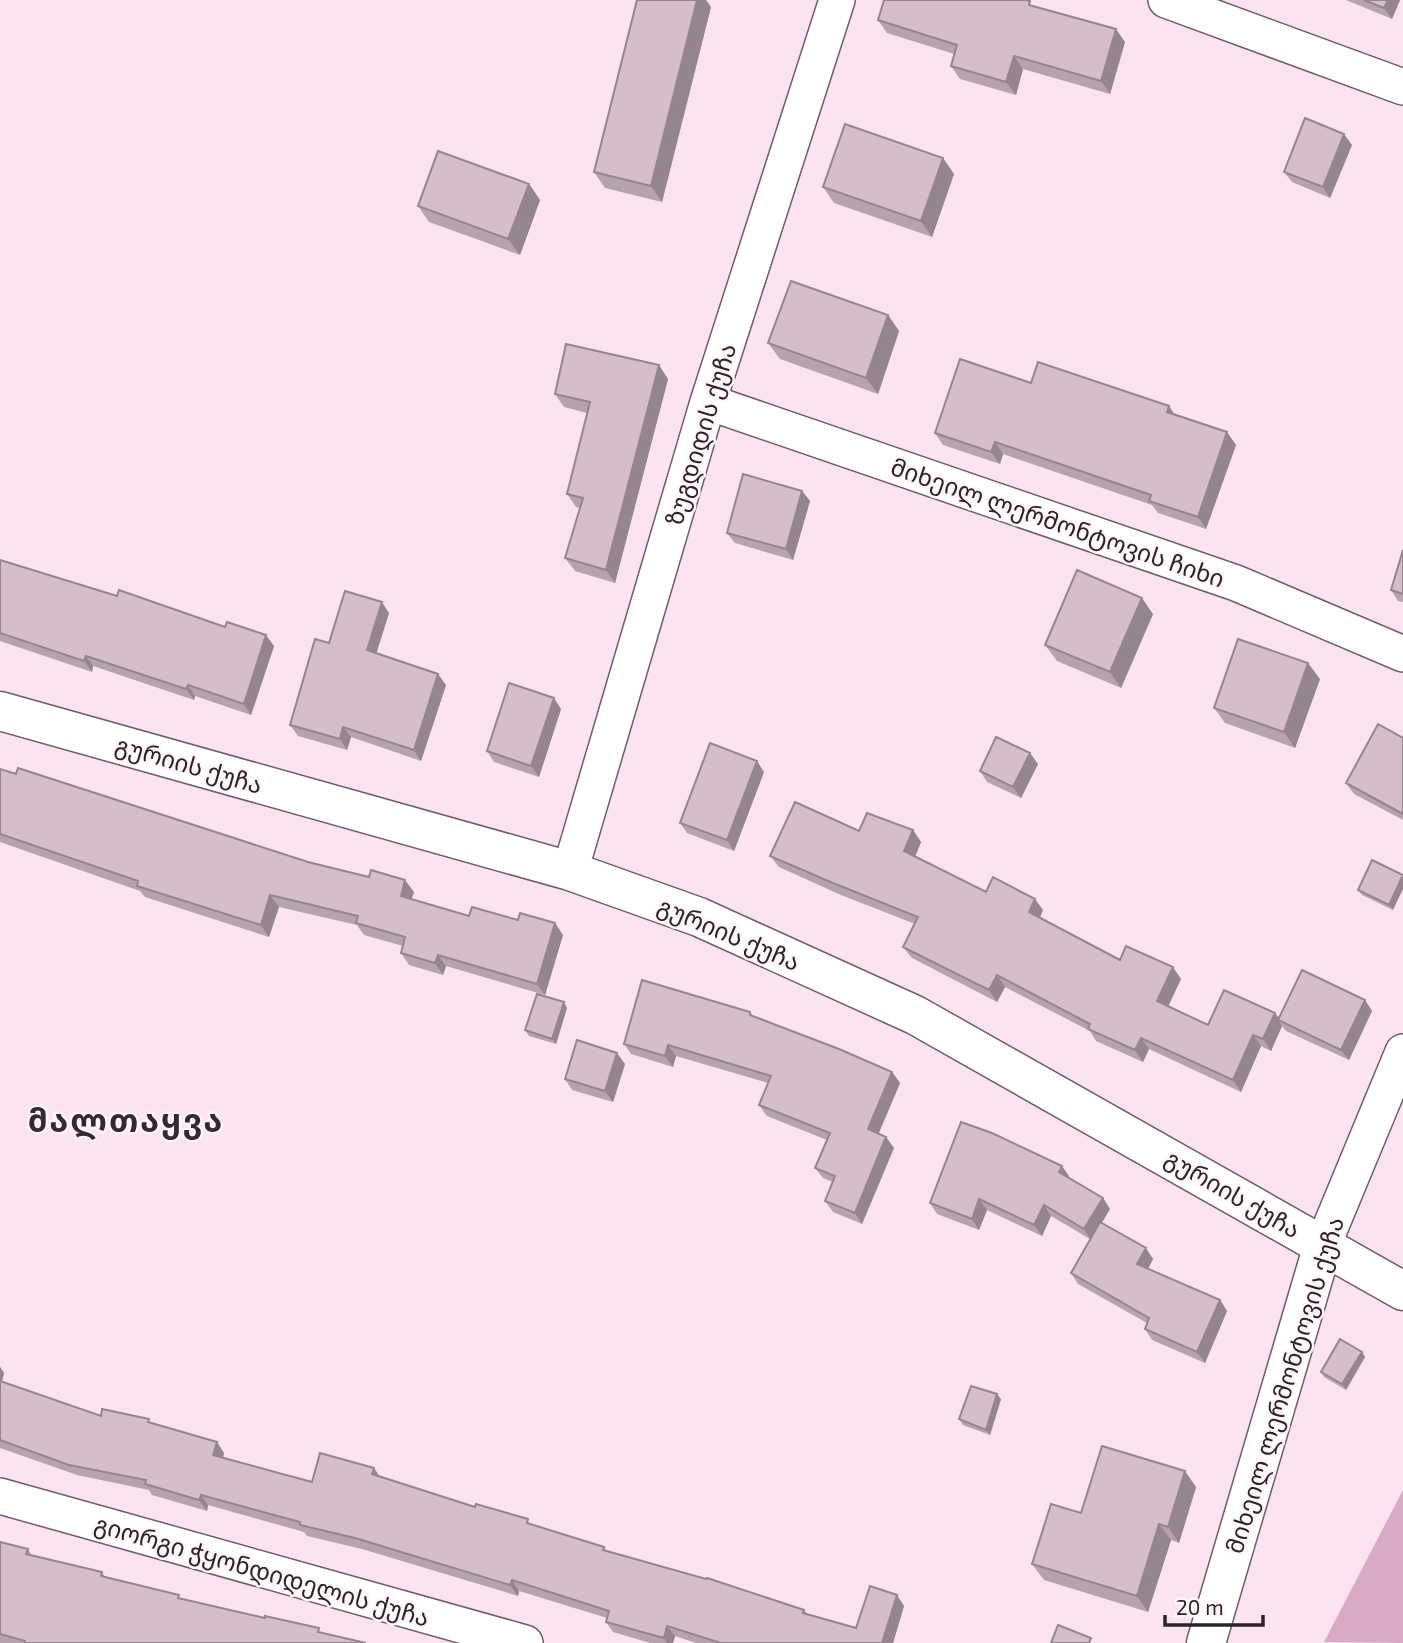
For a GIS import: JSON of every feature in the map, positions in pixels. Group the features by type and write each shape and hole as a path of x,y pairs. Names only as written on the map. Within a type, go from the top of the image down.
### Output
{"main road":[{"name":"გურიის ქუჩა","path":"0,711 570,872 699,917 915,1015 1403,1291"},
{"name":"მიხეილ ლერმონტოვის ქუჩა","path":"1206,1643 1323,1245"}],"street":[{"name":"ზუგდიდის ქუჩა","path":"570,872 708,402 837,0"},
{"path":"1166,0 1403,86"},
{"name":"მიხეილ ლერმონტოვის ჩიხი","path":"708,402 1236,583 1403,654"},
{"name":"მიხეილ ლერმონტოვის ქუჩა","path":"1323,1245 1403,1052"},
{"name":"გიორგი ჭყონდიდელის ქუჩა","path":"0,1496 525,1643"}],"shaded area":[{"path":"1403,1490 1403,1643 1324,1642"}],"building":[{"path":"637,0 697,0 651,186 594,172"},
{"path":"884,0 1026,0 1030,1 1029,5 1116,29 1101,81 1014,56 1006,82 951,66 957,45 878,20"},
{"path":"1364,0 1388,0 1384,8"},
{"path":"1305,118 1344,134 1323,187 1284,172"},
{"path":"845,124 943,158 921,221 823,187"},
{"path":"438,151 529,184 508,239 418,206"},
{"path":"791,281 888,315 866,378 768,343"},
{"path":"566,344 659,365 606,570 565,558 583,498 567,494 590,402 555,394"},
{"path":"960,359 1031,383 1038,362 1169,406 1167,412 1227,432 1198,517 1149,501 1151,495 995,442 991,452 935,433"},
{"path":"743,474 802,491 786,549 727,533"},
{"path":"1403,550 1403,594 1391,590"},
{"path":"0,560 117,596 119,590 225,627 227,622 266,635 244,704 188,685 186,689 86,656 84,661 0,633"},
{"path":"1077,570 1142,598 1110,672 1045,645"},
{"path":"345,591 382,602 367,650 438,674 414,750 343,727 340,739 290,725 315,639 329,643"},
{"path":"1238,639 1308,663 1284,732 1214,708"},
{"path":"509,683 554,698 531,766 487,751"},
{"path":"1378,724 1403,738 1403,814 1346,783"},
{"path":"996,737 1030,753 1013,787 980,771"},
{"path":"710,743 757,761 727,840 680,823"},
{"path":"18,768 308,862 369,877 371,870 405,880 401,896 469,916 472,907 518,920 520,913 555,923 537,984 438,955 435,963 401,953 405,937 356,923 358,916 270,895 261,925 137,886 138,881 0,834 0,769 16,774"},
{"path":"795,802 859,831 867,813 913,830 904,851 986,892 993,877 1035,899 1029,912 1120,960 1126,946 1173,967 1157,1001 1208,1025 1224,990 1275,1013 1263,1039 1253,1035 1233,1080 1141,1038 1135,1050 1088,1029 1090,1024 997,975 989,990 903,947 918,917 770,856"},
{"path":"1372,860 1403,875 1389,905 1358,890"},
{"path":"1302,970 1365,1000 1341,1050 1278,1020"},
{"path":"642,980 750,1012 750,1015 892,1072 868,1129 886,1137 855,1213 825,1201 835,1176 815,1168 830,1133 759,1105 771,1076 668,1045 665,1056 624,1044"},
{"path":"537,994 564,1002 552,1039 525,1030"},
{"path":"577,1040 617,1053 605,1091 565,1079"},
{"path":"961,1122 992,1133 1062,1166 1059,1172 1103,1198 1084,1229 1044,1205 1034,1225 979,1199 972,1219 930,1203"},
{"path":"1100,1222 1146,1248 1137,1264 1220,1300 1197,1352 1145,1329 1149,1318 1071,1273"},
{"path":"1340,1339 1362,1352 1342,1384 1321,1372"},
{"path":"0,1381 101,1416 102,1409 149,1419 148,1422 217,1442 213,1455 312,1482 320,1453 374,1468 372,1474 475,1507 476,1504 528,1519 527,1523 604,1547 603,1550 707,1578 804,1610 803,1613 856,1628 870,1586 897,1595 882,1643 721,1643 667,1626 664,1638 606,1622 609,1611 512,1580 510,1585 355,1538 300,1525 300,1522 201,1495 199,1500 145,1484 146,1480 69,1465 0,1440"},
{"path":"971,1386 997,1394 986,1430 959,1419"},
{"path":"1102,1446 1185,1471 1168,1527 1159,1524 1137,1596 1032,1564 1051,1504 1081,1513"},
{"path":"0,1542 28,1549 26,1554 102,1572 101,1576 179,1595 178,1598 319,1628 318,1632 366,1643 25,1643 0,1634"},
{"path":"1058,1625 1091,1638 1089,1643 1051,1643"}],"district":[{"name":"მალთაყვა","path":"126,1119"}]}
